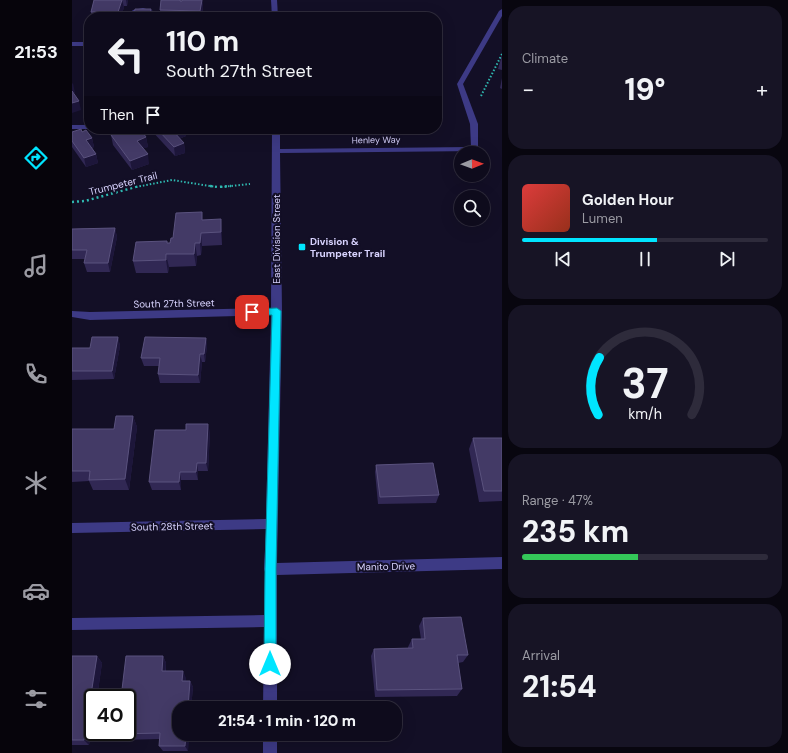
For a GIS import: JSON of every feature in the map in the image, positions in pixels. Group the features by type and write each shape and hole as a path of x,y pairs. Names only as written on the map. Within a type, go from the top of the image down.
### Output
{"street":[{"path":"274,0 276,12"},
{"path":"133,12 143,10 153,12"},
{"path":"499,20 502,11"},
{"name":"Henley Way","path":"276,151 475,149 474,124 460,84 499,20"},
{"path":"72,44 84,44"},
{"path":"72,127 84,126"},
{"name":"East Division Street","path":"270,701 270,569 277,311 276,134"},
{"name":"South 27th Street","path":"72,314 90,316 277,311"},
{"name":"South 28th Street","path":"72,528 272,524"},
{"name":"Manito Drive","path":"270,569 502,563"},
{"path":"72,624 270,621"},
{"path":"270,741 270,753"}],"path":[{"path":"482,96 502,54"},
{"path":"496,65 500,66"},
{"name":"Trumpeter Trail","path":"72,202 85,201 142,185 172,180 218,187 250,184"}],"building":[{"path":"94,0 122,0 118,12 91,12"},
{"path":"161,0 202,0 200,11 160,10"},
{"path":"135,9 151,9 150,12 134,12"},
{"path":"72,91 79,101 72,103"},
{"path":"81,129 82,132 84,131 84,134 89,134 92,138 86,140 96,154 84,158 72,141 72,132"},
{"path":"144,134 146,137 137,141 148,154 130,161 111,135"},
{"path":"162,134 176,134 184,143 174,147"},
{"path":"202,212 202,220 221,219 221,232 201,233 200,243 195,243 194,254 166,254 166,260 133,261 136,242 167,241 167,243 170,243 171,238 173,238 176,213"},
{"path":"115,228 108,263 84,263 87,250 72,250 72,229"},
{"path":"92,337 118,337 112,371 72,371 72,348 90,348"},
{"path":"145,337 206,338 204,354 200,354 198,375 158,374 160,358 141,358"},
{"path":"116,416 133,416 125,479 89,480 90,471 72,471 72,429 114,429"},
{"path":"186,424 208,424 206,463 197,463 196,472 180,472 179,482 149,482 155,430 186,430"},
{"path":"473,438 502,438 502,491 484,491"},
{"path":"433,463 439,495 380,497 376,465"},
{"path":"461,617 468,655 457,655 462,689 377,690 374,649 413,648 412,639 425,639 423,618"},
{"path":"72,656 97,656 92,689 84,689 84,740 72,740"},
{"path":"126,656 163,656 162,671 183,671 182,681 190,681 189,701 172,701 172,741 185,741 185,746 159,746 160,733 136,734 136,689 122,689"}],"place":[{"name":"Division & Trumpeter Trail","path":"302,247"}],"route":[{"path":"252,312 277,311 270,569 270,664"}]}
